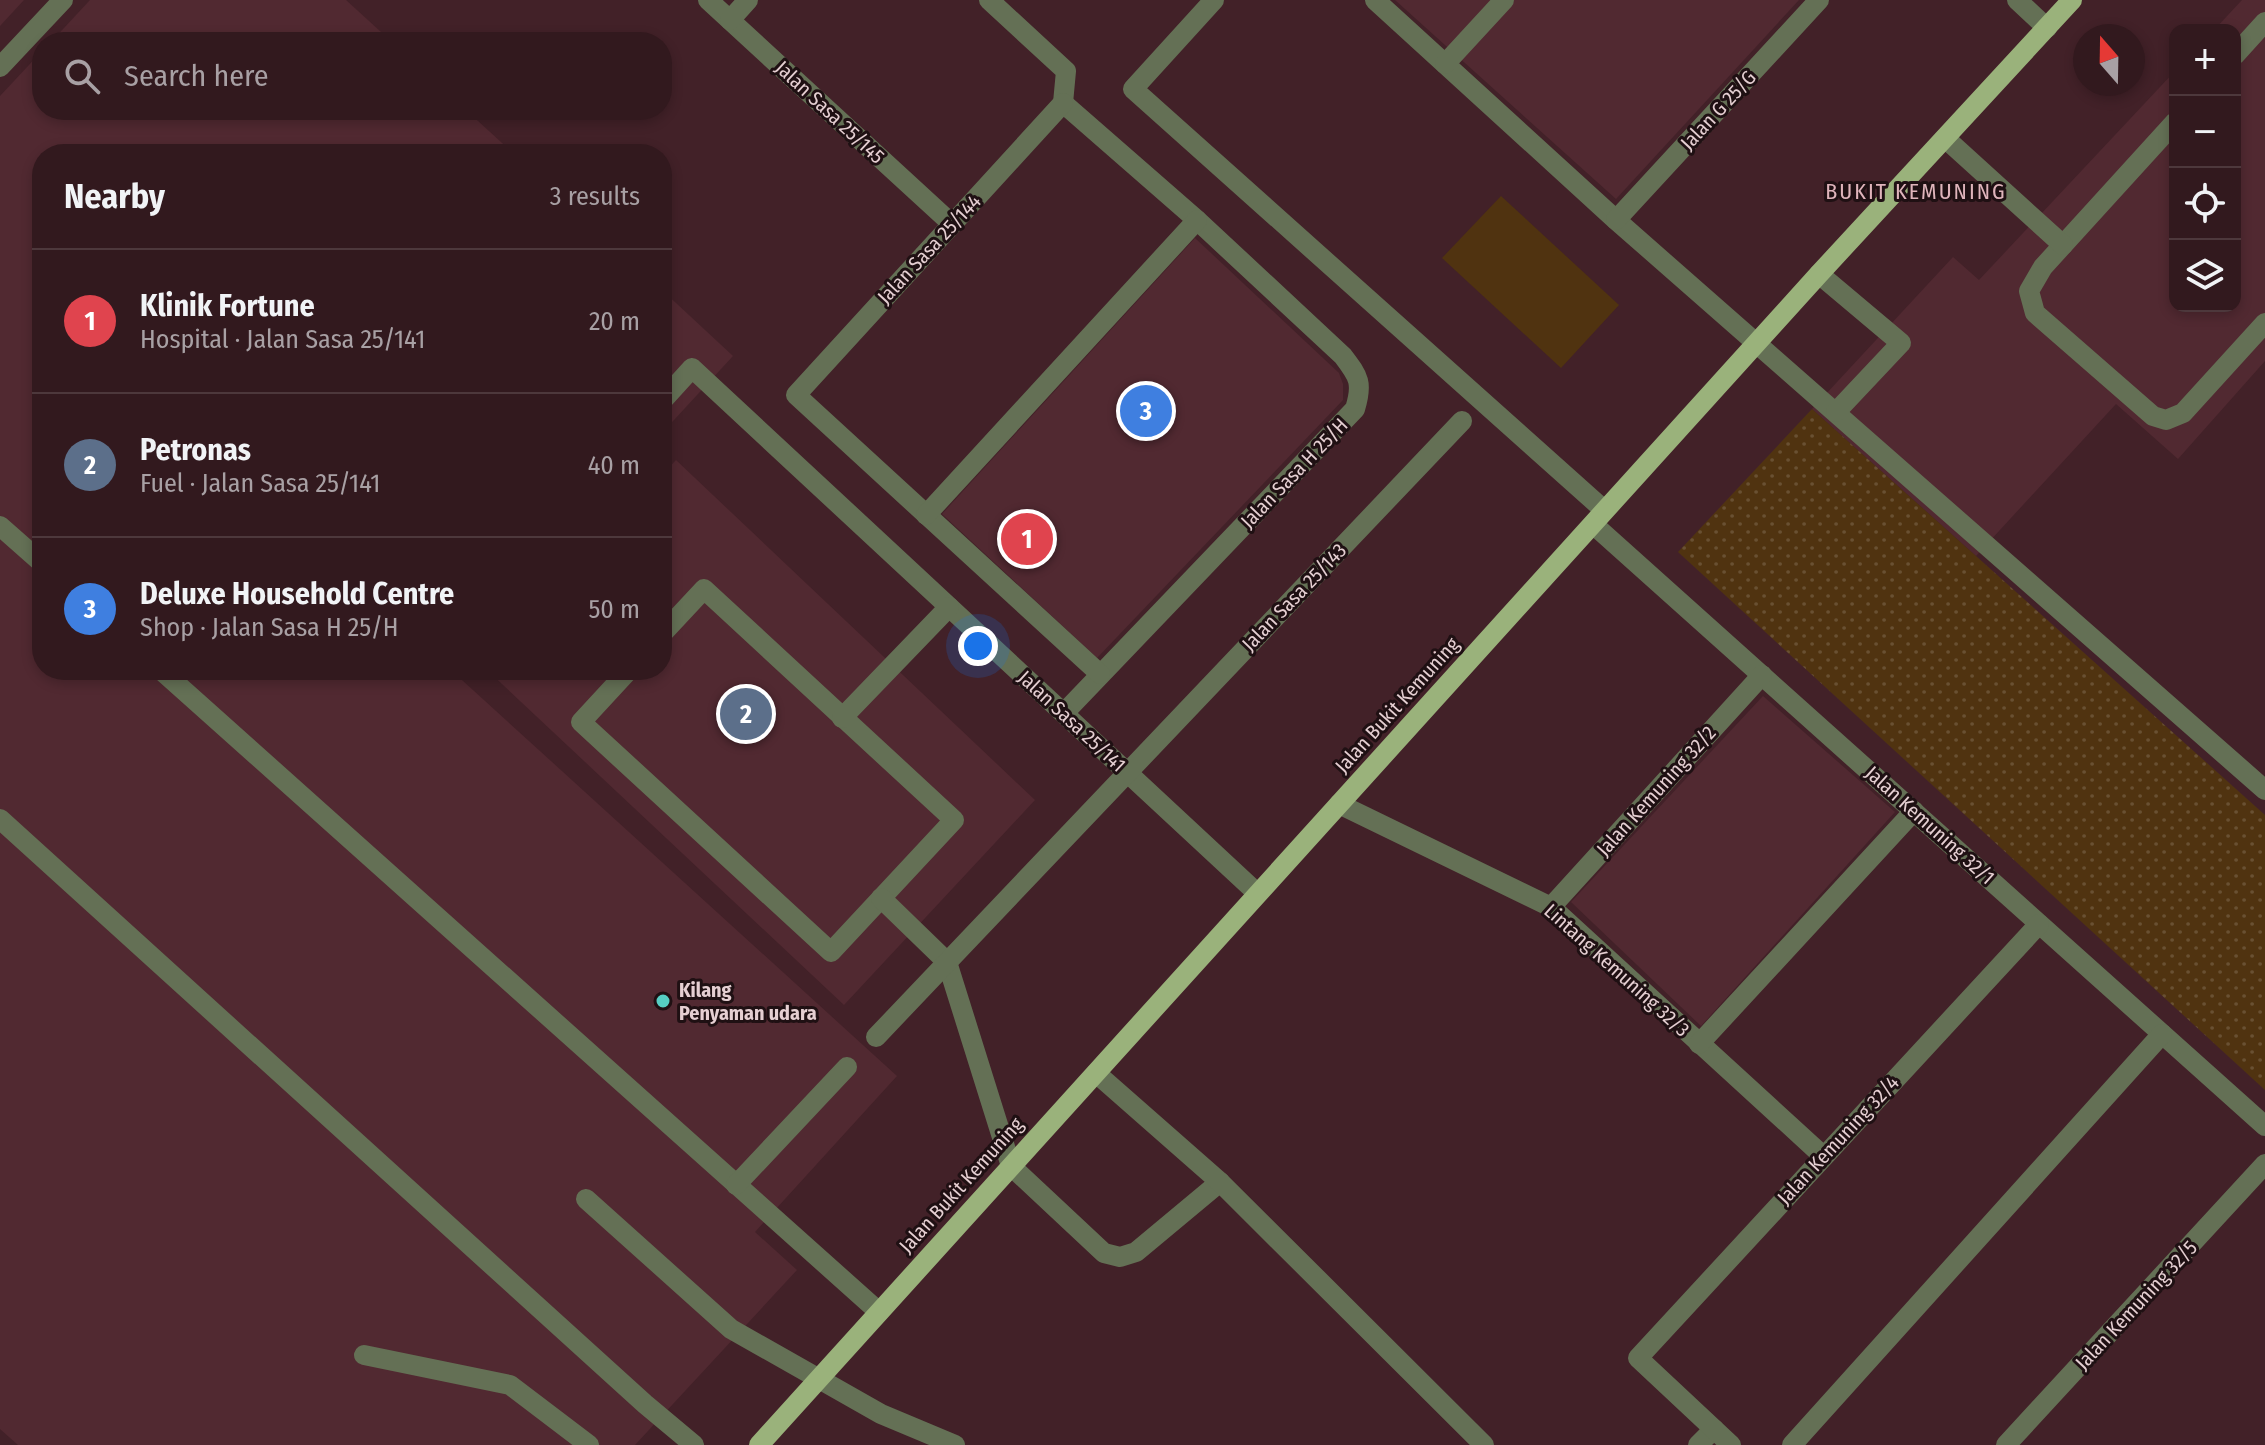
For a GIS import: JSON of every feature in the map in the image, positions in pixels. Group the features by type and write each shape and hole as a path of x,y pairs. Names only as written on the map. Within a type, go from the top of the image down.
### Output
{"main road":[{"name":"Jalan Bukit Kemuning","path":"759,1445 1756,343 2072,0"}],"street":[{"path":"33,32 63,0"},
{"name":"Jalan Sasa 25/145","path":"708,0 952,224"},
{"path":"730,20 748,0"},
{"path":"989,0 1066,71 1063,103"},
{"name":"Jalan Kemuning 32/1","path":"1214,0 1133,89 1599,518 1762,675 2265,1126"},
{"path":"1375,0 1616,220 2265,790"},
{"path":"1445,64 1504,0"},
{"name":"Jalan G 25/G","path":"1616,220 1819,0"},
{"path":"2017,0 2047,28"},
{"path":"2241,48 2265,22"},
{"path":"0,67 32,33"},
{"name":"Jalan Sasa H 25/H","path":"1063,103 1197,220 1343,356 1356,373 1361,390 1355,409 1064,713"},
{"name":"Jalan Sasa 25/144","path":"926,515 796,395 1063,103"},
{"path":"2169,129 2043,267 2029,291 2035,313 2153,416 2166,420 2183,413 2265,323"},
{"path":"1945,138 2063,245"},
{"path":"1100,674 926,515 1197,220"},
{"path":"1819,274 1901,343 1836,412"},
{"name":"Jalan Sasa 25/141","path":"672,390 692,368 1257,893"},
{"name":"Jalan Sasa 25/143","path":"876,1037 1462,421"},
{"path":"0,526 32,554"},
{"path":"620,680 581,722 831,952 954,820 704,589 672,623"},
{"path":"842,718 949,607"},
{"name":"Jalan Kemuning 32/2","path":"1551,907 1762,675"},
{"path":"172,680 879,1312"},
{"name":"Lintang Kemuning 32/3","path":"1339,804 1551,907 1823,1156"},
{"path":"1699,1044 1914,811"},
{"path":"0,819 621,1383 694,1445"},
{"path":"881,898 947,962 1011,1166 1104,1253 1120,1257 1136,1252 1220,1182"},
{"name":"Jalan Kemuning 32/4","path":"1714,1429 1638,1358 2039,924"},
{"path":"1792,1445 2162,1034"},
{"path":"736,1185 847,1067"},
{"path":"1096,1073 1220,1182 1484,1445"},
{"name":"Jalan Kemuning 32/5","path":"2006,1445 2265,1164"},
{"path":"586,1199 731,1329 881,1414 955,1445"},
{"path":"364,1355 510,1385 589,1445"},
{"path":"1698,1445 1714,1429 1731,1445"}],"shaded area":[{"path":"0,0 24,0 0,26"},
{"path":"90,0 346,0 381,32 60,32"},
{"path":"1395,0 1799,0 1616,199"},
{"path":"2242,0 2265,0 2265,361 2178,459 2116,404 1976,556 1812,409 1953,257 1979,280 2169,77 2169,312 2241,312 2241,24 2220,24"},
{"path":"32,62 32,120 477,120 503,144 32,144 32,680 462,680 897,1076 755,1232 797,1270 635,1445 18,1445 0,1429 0,96"},
{"path":"1501,196 1619,305 1561,368 1442,258"},
{"path":"1195,238 1339,373 1343,400 1097,658 942,514"},
{"path":"672,299 733,356 672,422"},
{"path":"1812,409 2265,815 2265,1090 1678,552"},
{"path":"676,460 1035,800 844,1005 498,680 672,680 672,464"},
{"path":"1763,696 1895,812 1701,1026 1571,902"}],"place":[{"name":"Deluxe Household Centre","path":"1146,411"},
{"name":"Klinik Fortune","path":"1027,539"},
{"name":"Petronas","path":"746,714"},
{"name":"Kilang Penyaman udara","path":"663,1001"}],"district":[{"name":"BUKIT KEMUNING","path":"1916,191"}]}
